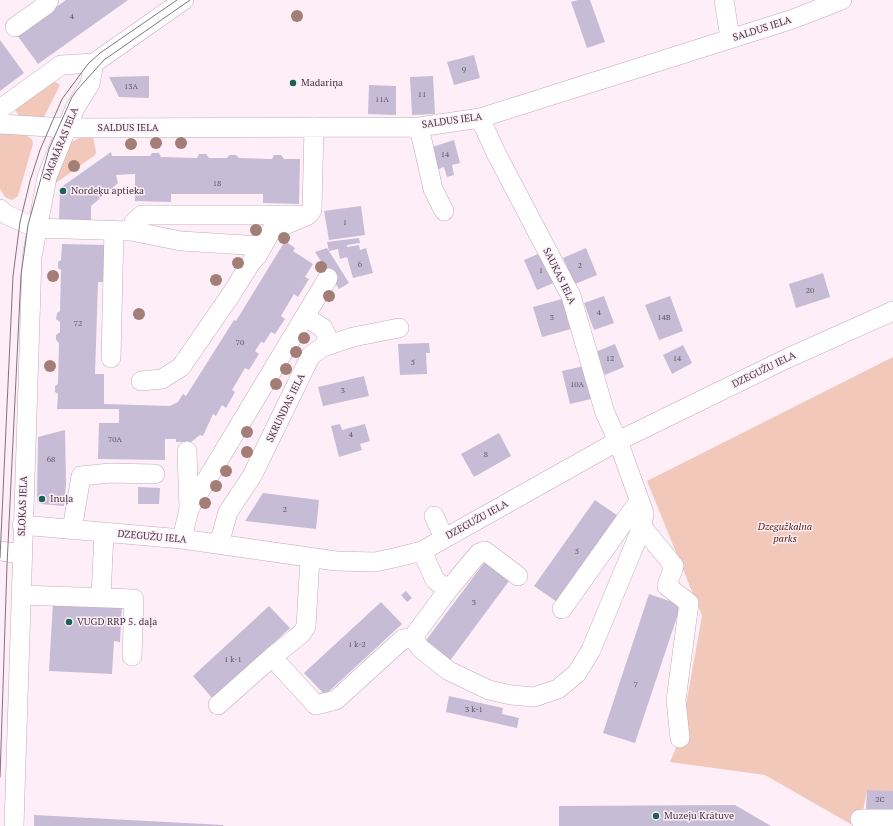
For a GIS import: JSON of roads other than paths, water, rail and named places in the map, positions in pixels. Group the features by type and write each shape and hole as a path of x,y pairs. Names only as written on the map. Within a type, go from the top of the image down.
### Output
{"street":[{"path":"15,27 46,5 49,0"},
{"path":"0,109 62,65 94,64 184,0"},
{"path":"724,0 730,38"},
{"name":"SALDUS IELA","path":"0,124 66,128 314,126 419,127 480,118 793,19 842,0"},
{"name":"DAGMĀRAS IELA","path":"36,228 47,177 66,128 83,94 90,84 94,64"},
{"name":"SAUKAS IELA","path":"480,118 496,153 571,296 606,413 618,441 644,513 642,526"},
{"path":"0,209 5,214 36,228 123,230 181,241 267,231 308,215 312,210 314,126"},
{"path":"419,127 432,189 444,211"},
{"path":"110,358 123,230 142,215 267,231"},
{"name":"SLOKAS IELA","path":"14,826 22,525 31,274 36,228"},
{"path":"141,381 162,379 171,375 186,362 252,261 257,256 267,231"},
{"path":"189,509 328,278"},
{"name":"DZEGUŽU IELA","path":"22,525 182,539 310,558 375,562 422,551 618,441 788,358 893,311"},
{"path":"305,317 323,328 330,344"},
{"name":"SKRUNDAS IELA","path":"219,544 228,512 252,476 311,355 323,347 353,336 399,328"},
{"path":"182,539 189,509 188,458 218,460"},
{"path":"72,530 81,476 110,473 154,474"},
{"path":"562,609 639,501"},
{"path":"434,516 444,538"},
{"path":"413,637 420,648 449,671 489,690 512,695 534,697 558,689 577,673 591,650 642,526 674,566 667,586 689,603 676,700 680,738"},
{"path":"101,597 104,533"},
{"path":"0,551 22,554"},
{"path":"422,551 435,580 448,590"},
{"path":"272,657 316,705 336,700 403,639 413,637 448,590 479,553 485,551 518,576"},
{"path":"218,705 304,631 306,627 310,558"},
{"path":"21,595 134,599 132,656"},
{"path":"860,819 893,819"}],"tram line":[{"path":"0,558 13,276 20,222 30,181 40,150 62,99 88,64 100,53 177,0"},
{"path":"0,777 7,565 21,275 28,225 49,149 72,97 77,90 104,60 190,0"}],"place":[{"name":"Madariņa","path":"293,83"},
{"name":"Nordeķu aptieka","path":"63,191"},
{"name":"Inuļa","path":"42,499"},
{"name":"VUGD RRP 5. daļa","path":"69,622"},
{"name":"Muzeju Krātuve","path":"656,816"}],"park label":[{"name":"Dzegužkalna parks","path":"785,532"}]}
